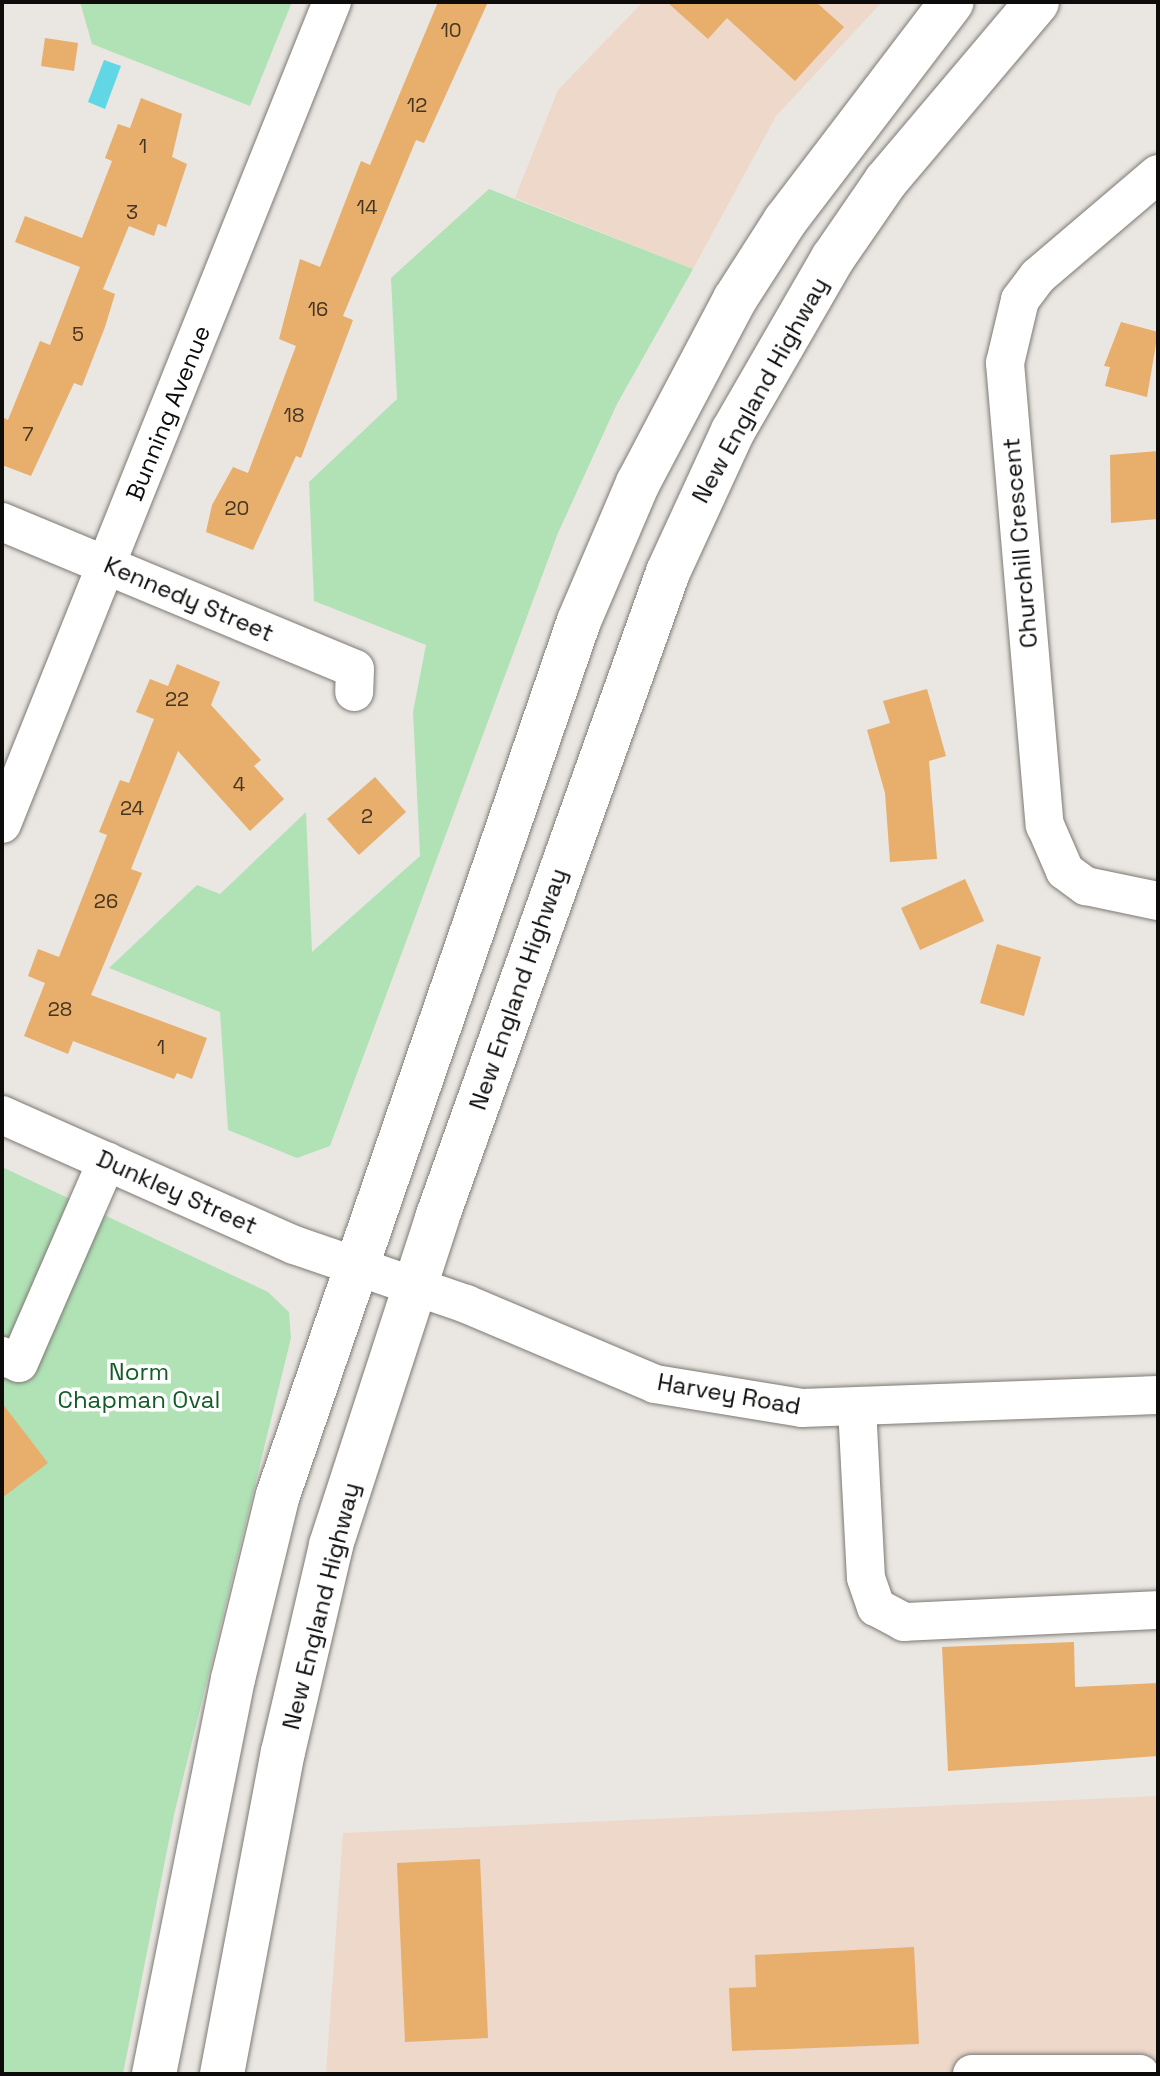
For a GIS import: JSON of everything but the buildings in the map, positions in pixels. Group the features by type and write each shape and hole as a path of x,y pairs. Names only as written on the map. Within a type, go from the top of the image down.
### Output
{"highway":[{"path":"154,2074 233,1679 278,1495 354,1264 579,621 638,483 702,358 785,221 952,2"},
{"name":"New England Highway","path":"222,2074 283,1752 331,1545 415,1285 606,736 679,545 733,431 786,332 886,181 1037,2"},
{"path":"169,1995 184,2037 209,2074"}],"street":[{"name":"Bunning Avenue","path":"2,824 332,2"},
{"name":"Churchill Crescent","path":"1158,174 1038,276 1020,300 1005,363 1045,825 1065,871 1086,886 1158,901"},
{"name":"Kennedy Street","path":"2,522 355,669 354,692"},
{"name":"Dunkley Street","path":"2,1115 294,1245 415,1285"},
{"path":"2,1356 19,1363 107,1161"},
{"name":"Harvey Road","path":"415,1285 655,1384 750,1403 857,1407 1158,1395"},
{"path":"857,1407 866,1578 876,1607 904,1622 1158,1610"},
{"path":"972,2074 1140,2074"}],"shaded area":[{"path":"643,2 882,2 776,116 693,269 515,198 558,90"},
{"path":"1158,1796 1158,2074 326,2074 343,1833"}],"green space":[{"path":"80,2 292,2 250,106 92,44"},
{"path":"489,189 693,269 617,404 558,533 330,1146 297,1158 228,1130 220,1012 109,968 197,885 220,894 306,812 312,952 420,856 413,712 426,645 314,601 309,482 397,399 391,278"},
{"name":"Norm Chapman Oval","path":"2,1167 268,1292 289,1312 291,1338 174,1815 123,2074 2,2074"}],"water":[{"path":"104,60 121,66 105,109 88,102"}]}
